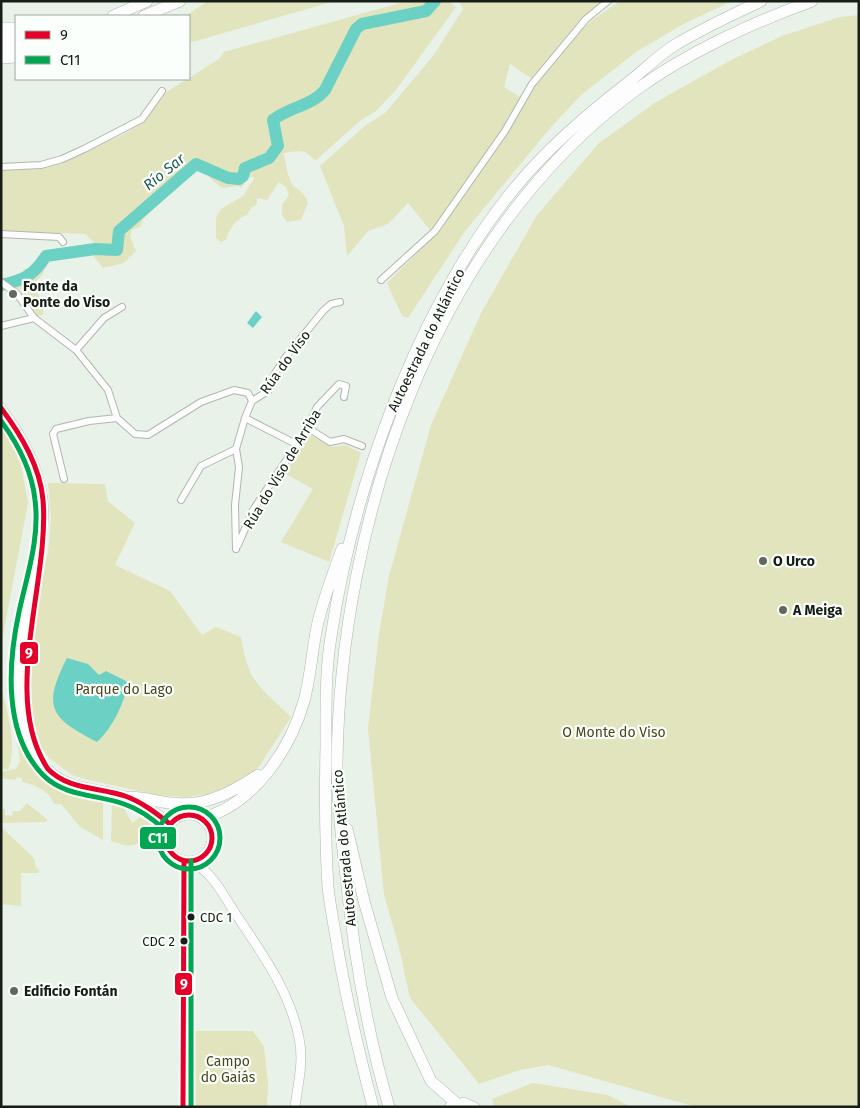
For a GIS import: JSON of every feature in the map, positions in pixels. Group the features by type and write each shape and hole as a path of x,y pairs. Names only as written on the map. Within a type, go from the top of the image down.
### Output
{"highway":[{"path":"115,15 147,1"},
{"name":"Autoestrada do Atlántico","path":"373,1107 344,986 328,890 326,706 330,639 357,510 398,392 443,298 464,261 510,195 550,150 591,110 673,46 723,18 761,1"},
{"name":"Autoestrada do Atlántico","path":"390,1107 361,990 350,924 338,792 339,711 344,651 365,537 387,460 410,397 432,346 467,281 498,231 527,194 565,153 637,89 732,34 812,1"},
{"path":"146,15 179,2"},
{"path":"160,15 179,2"},
{"path":"1,28 15,28"},
{"path":"1,38 15,37"},
{"path":"1,47 15,46"},
{"path":"1,58 15,57"},
{"path":"202,818 230,808 249,792 292,733 304,701 318,622 357,510"},
{"path":"128,797 186,804 203,802 232,792 269,767"},
{"path":"338,792 364,901 392,998 431,1081 452,1105"}],"street":[{"path":"381,280 425,242 442,223 505,131 532,84 586,19 608,1"},
{"path":"1,167 41,165 77,152 142,119 162,91"},
{"path":"1,234 59,237 62,242"},
{"path":"1,282 17,294 34,318 76,350 108,390 118,418 127,428 142,436 148,435 201,402 234,390 248,393 252,401"},
{"name":"Rúa do Viso","path":"236,549 235,505 239,467 236,449 252,401 268,391 274,375 285,358 323,311 331,304 340,302"},
{"path":"76,350 104,318 122,307"},
{"path":"1,326 34,318"},
{"name":"Rúa do Viso de Arriba","path":"236,549 253,510 298,445 317,407 339,384 346,386 344,396"},
{"path":"1,408 26,444 37,471 42,499 43,536 23,631 21,657 23,709 29,740 36,755 48,769 59,777 84,788 128,797 155,811 170,824"},
{"path":"64,479 53,434 56,429 89,421 118,418"},
{"path":"245,418 298,445"},
{"path":"308,428 330,442 344,439 362,446"},
{"path":"180,500 201,466 236,449"},
{"path":"211,877 209,850 212,836 211,830 202,818 189,814 175,818 166,831 167,846 177,858 191,861 211,877 272,969 291,1010 300,1041 301,1055 294,1107"},
{"path":"191,861 198,859 209,850"},
{"path":"452,1105 464,1102 476,1107"}],"green space":[{"path":"208,1 335,1 190,43 190,15 187,15"},
{"path":"407,1 449,1 456,7 396,90 376,111 360,121 315,161 305,152 284,153 291,183 303,194 308,203 301,220 287,222 282,215 282,205 289,195 286,187 279,182 267,200 257,198 257,204 250,209 247,215 237,221 231,228 226,240 221,242 216,238 216,218 221,209 243,196 255,177 250,177 241,188 238,186 222,188 209,177 207,171 197,168 144,218 140,227 132,230 130,237 136,251 124,263 103,268 92,254 49,261 42,275 33,284 43,304 43,315 35,316 20,289 5,290 1,293 1,282 20,277 24,269 37,265 50,250 97,245 85,234 1,231 1,171 43,169 122,135 144,122 165,93 186,80 190,80 190,77 219,59 224,52"},
{"path":"459,1 602,1 581,19 532,79 510,64 504,87 522,98 504,128 436,225 430,230 408,203 388,224 368,231 347,256 344,226 320,166 366,125 385,113 433,56 463,9"},
{"path":"620,1 733,1 685,23 636,52 581,95 552,126 465,231 408,318 402,316 387,283 440,230 507,134 533,87 565,47 588,23"},
{"name":"O Monte do Viso","path":"859,15 859,1107 696,1107 548,1065 520,1070 479,1084 410,998 399,947 384,895 368,729 379,634 389,576 431,425 482,311 537,215 599,143 656,102 733,59 782,36 840,17"},
{"path":"1,427 18,449 28,503 1,646"},
{"path":"310,435 332,447 345,445 361,453 329,562 281,542 313,489 284,473"},
{"name":"Parque do Lago","path":"48,483 105,484 108,501 135,523 115,565 170,591 202,635 216,627 241,637 247,665 257,683 291,717 259,767 232,785 208,794 186,797 158,795 72,775 49,758 39,745 33,729 29,694 30,648 37,601 48,552 51,518"},
{"path":"1,686 12,739 11,760 8,770 1,768"},
{"path":"16,735 19,736 32,764 50,782 74,793 103,801 103,840 80,827 61,804 54,804 49,795 41,789 22,782 22,778 17,777 15,780 1,778 1,772 16,769 20,761"},
{"path":"27,803 48,820 45,822 1,823 1,809 5,809 5,815 12,816 13,811 20,811"},
{"path":"112,803 124,808 132,823 140,817 158,829 149,836 154,841 127,846 111,841"},
{"path":"1,827 34,858 36,868 39,870 38,873 21,873 21,906 1,904"},
{"name":"Campo do Gaiás","path":"189,1031 253,1031 264,1047 268,1083 267,1107 188,1107"},
{"path":"533,1083 608,1095 631,1107 494,1107 492,1099"}],"water":[{"path":"256,311 262,317 253,328 247,323"},
{"path":"67,658 88,664 99,675 106,671 128,682 117,715 103,737 97,742 69,726 60,718 55,709 53,700 55,688"}],"waterway":[{"name":"Río Sar","path":"1,285 16,281 32,273 46,256 95,249 117,250 119,231 196,164 228,178 239,179 243,176 245,168 269,158 278,146 273,120 314,100 325,90 356,29 362,24 426,11 435,1"}],"transit line":[{"name":"9","path":"1,408 16,429 34,463 43,500 40,566 27,674 28,708 34,740 48,769 56,776 84,787 131,798 149,808 170,824"},
{"name":"C11","path":"1,421 18,448 27,468 33,489 36,514 32,556 12,653 12,697 15,719 21,739 30,758 43,775 52,782 71,791 130,806 146,815 165,830"},
{"name":"C11","path":"189,807 206,812 211,816 215,821 220,838 215,855 211,860 206,864 189,869 172,864 167,860 163,855 158,838 163,821 167,816 172,812 189,807"},
{"name":"9","path":"184,815 194,815 208,825 212,838 208,851 202,857 194,861 184,861 170,851 166,843 166,833 176,819 184,815"},
{"name":"9","path":"183,1107 184,861"},
{"name":"C11","path":"191,861 191,1107"}],"place":[{"name":"Fonte da Ponte do Viso","path":"13,294"},
{"name":"O Urco","path":"763,561"},
{"name":"A Meiga","path":"783,610"},
{"name":"CDC 1","path":"191,917"},
{"name":"CDC 2","path":"184,941"},
{"name":"Edificio Fontán","path":"14,991"}]}
